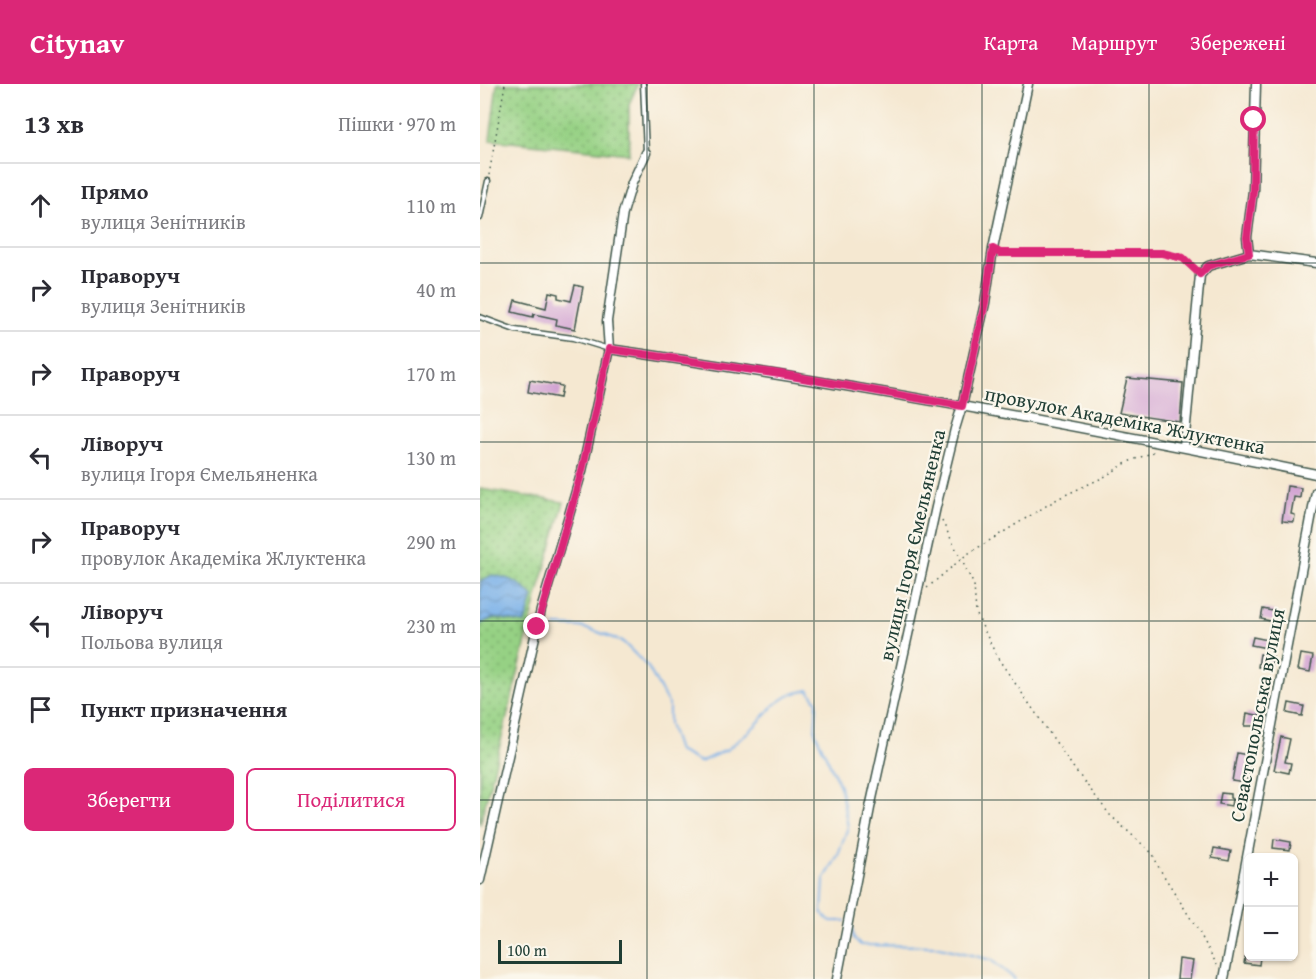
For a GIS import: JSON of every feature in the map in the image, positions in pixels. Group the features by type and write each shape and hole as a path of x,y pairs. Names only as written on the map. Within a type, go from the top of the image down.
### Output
{"street":[{"name":"вулиця Ігоря Ємельяненка","path":"837,979 870,808 936,507 985,303 993,249 1028,84"},
{"path":"1249,254 1247,237 1253,191 1256,84"},
{"path":"480,880 541,610 582,471 609,349 607,321 623,213 632,183 646,153"},
{"path":"1184,447 1200,274 1208,266 1249,254 1316,263"},
{"name":"провулок Академіка Жлуктенка","path":"609,349 780,374 962,406 1316,474"},
{"name":"Севастопольська вулиця","path":"1224,979 1316,492"}],"lane":[{"path":"643,84 646,153"},
{"path":"480,218 488,181"},
{"path":"480,317 515,330 573,338 609,349"}],"path":[{"path":"488,181 505,84"},
{"path":"993,249 1000,253 1162,253 1183,258 1200,274"},
{"path":"918,596 962,558 1059,498 1168,444"},
{"path":"936,507 974,585 976,613 997,657 1048,733 1110,815 1153,854 1224,979"}],"green space":[{"path":"497,84 638,84 629,104 629,154 490,140"},
{"path":"480,489 564,502 538,593 480,825"}],"water":[{"path":"492,575 515,581 533,597 525,623 496,618 480,625 480,582"}],"building":[{"path":"575,285 583,287 575,329 556,325 557,319 512,312 515,300 546,308 549,292 558,294 558,298 571,301"},
{"path":"1127,378 1183,383 1180,422 1119,413"},
{"path":"530,380 562,386 560,398 528,392"},
{"path":"1287,486 1301,488 1300,498 1294,497 1291,514 1295,515 1294,522 1282,521"},
{"path":"1263,609 1277,612 1275,622 1261,619"},
{"path":"1253,637 1268,640 1267,648 1251,645"},
{"path":"1260,654 1273,656 1271,666 1258,667"},
{"path":"1301,654 1313,656 1310,672 1298,670"},
{"path":"1289,703 1304,706 1302,716 1287,713"},
{"path":"1247,713 1262,716 1260,726 1245,726"},
{"path":"1281,737 1290,739 1285,762 1291,763 1289,773 1274,770"},
{"path":"1237,753 1253,756 1246,783 1232,781"},
{"path":"1221,793 1230,794 1231,806 1219,804"},
{"path":"1274,839 1291,842 1290,850 1273,848"},
{"path":"1214,848 1231,851 1229,861 1212,858"},
{"path":"1179,959 1193,961 1190,979 1177,979"},
{"path":"1244,961 1260,961 1259,965 1244,963"}],"waterway":[{"path":"556,626 580,627 623,642 648,667 669,705 669,724 678,751 700,762 728,749 756,725 774,705 791,694 809,690 817,702 815,732 840,786 848,827 838,855 824,880 822,911 831,921 845,921"},
{"path":"851,926 854,939 861,945 936,946 991,960 1015,979"}],"route":[{"path":"537,627 582,471 609,349 780,374 962,406 985,303 993,249 1000,253 1162,253 1183,258 1200,274 1208,266 1249,254 1247,237 1253,191 1254,120"}]}
